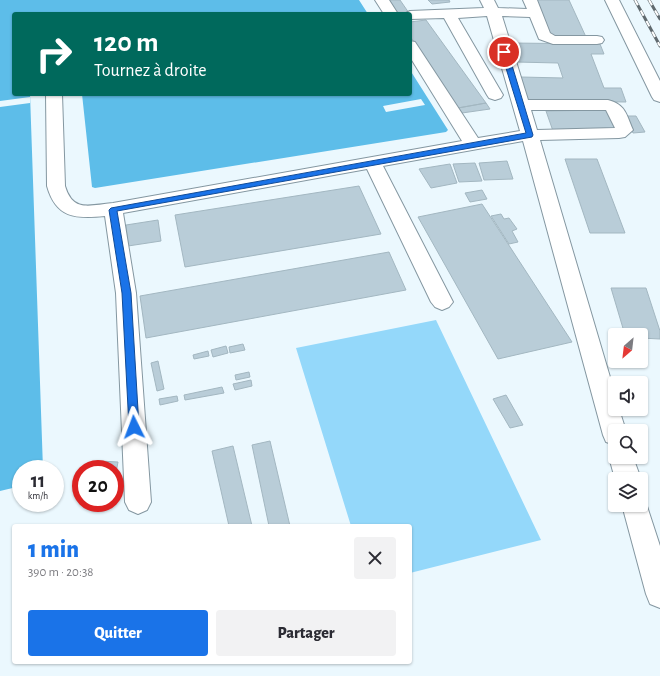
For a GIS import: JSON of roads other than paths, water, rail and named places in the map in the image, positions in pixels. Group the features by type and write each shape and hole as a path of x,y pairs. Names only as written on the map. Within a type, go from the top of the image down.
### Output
{"street":[{"path":"382,0 390,12"},
{"path":"496,8 520,0"},
{"path":"612,0 660,97"},
{"path":"412,15 533,6 544,36"},
{"path":"496,8 553,40 597,40"},
{"path":"496,8 520,105 530,135 612,424"},
{"path":"448,13 495,95"},
{"path":"412,48 473,144"},
{"path":"54,96 56,186 58,197 66,207 75,211 113,210 473,144 530,135 619,133 624,130 614,107 608,104 520,105"},
{"path":"373,163 442,302"},
{"path":"113,210 126,293 138,502"},
{"path":"637,512 659,589"}],"railway":[{"path":"635,0 660,46"},
{"path":"649,0 660,19"}]}
